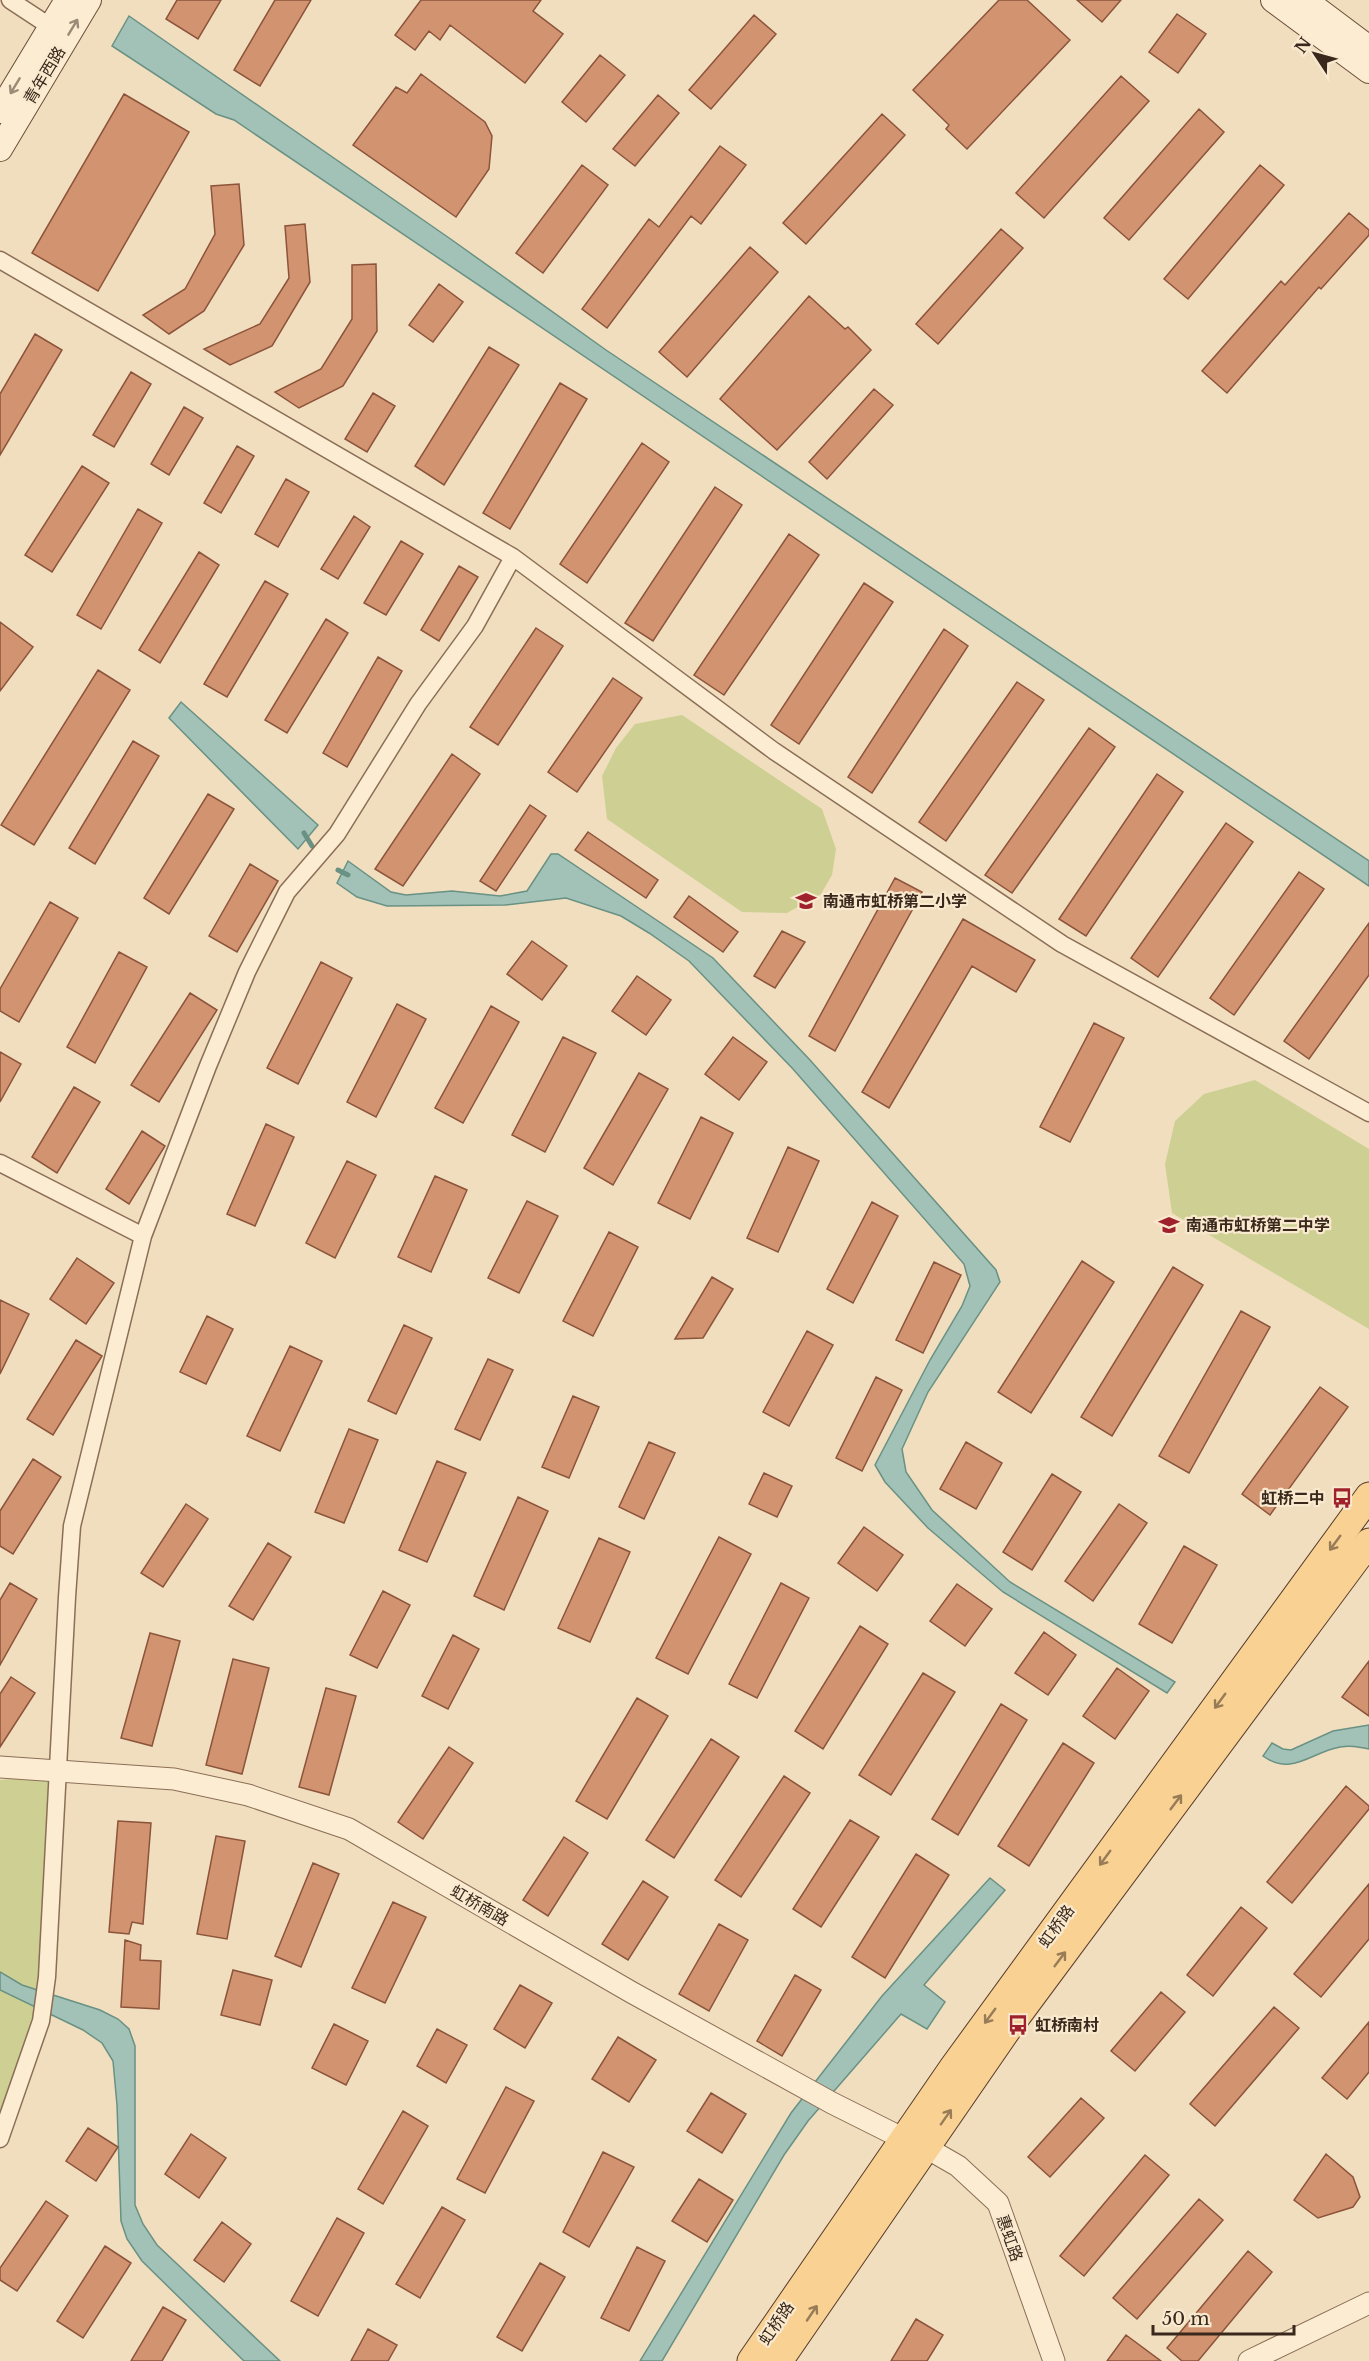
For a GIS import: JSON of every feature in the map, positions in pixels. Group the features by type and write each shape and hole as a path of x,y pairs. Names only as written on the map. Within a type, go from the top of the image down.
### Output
{"main road":[{"name":"青年西路","path":"0,111 68,0"},
{"name":"青年西路","path":"0,149 89,0"},
{"path":"1273,0 1369,71"},
{"path":"1305,0 1369,48"},
{"name":"虹桥路","path":"779,2361 915,2143 954,2066 1369,1496"},
{"name":"虹桥路","path":"751,2361 915,2143 1012,2023 1369,1542"}],"street":[{"path":"10,0 51,27"},
{"path":"0,260 513,557 774,751 1062,944 1369,1113"},
{"path":"0,2139 41,2021 47,1977 72,1526 143,1236 216,1045 247,972 287,892 337,834 418,704 475,626 513,557"},
{"path":"0,1163 143,1236"},
{"name":"虹桥南路","path":"0,1767 174,1779 248,1795 349,1829 631,1992 832,2103 915,2143"},
{"name":"惠虹路","path":"915,2143 958,2166 998,2203 1054,2361"},
{"path":"1250,2361 1369,2303"}],"green space":[{"path":"682,715 822,809 836,849 832,875 821,894 787,913 742,912 607,819 602,776 616,748 635,724"},
{"path":"1255,1080 1369,1149 1369,1329 1172,1213 1165,1164 1175,1121 1204,1094"},
{"path":"54,1775 58,1859 57,1958 44,2034 0,2130 0,1780"}],"water":[{"path":"129,16 606,350 1369,861 1369,886 234,120 216,114 112,46"},
{"path":"181,702 318,825 298,849 169,718"},
{"path":"551,854 558,854 713,958 810,1060 996,1270 1000,1282 928,1392 902,1449 906,1472 932,1510 1010,1582 1175,1682 1167,1693 1003,1592 928,1528 885,1482 875,1465 930,1360 962,1306 970,1286 964,1264 793,1069 689,961 621,916 566,898 505,905 387,906 357,897 337,883 348,861 391,892 406,895 452,891 500,896 527,891"},
{"path":"1369,1725 1369,1749 1340,1747 1292,1764 1273,1762 1263,1756 1272,1743 1283,1749 1291,1750 1333,1731"},
{"path":"990,1878 1005,1890 924,1985 945,2002 927,2029 901,2014 808,2121 784,2155 662,2361 640,2361 791,2113 882,1996"},
{"path":"0,1972 22,1985 100,2010 118,2019 129,2029 135,2046 135,2205 143,2224 157,2245 280,2361 244,2361 142,2261 127,2239 121,2221 113,2061 102,2043 83,2030 0,1990"}],"building":[{"path":"177,0 221,0 198,39 166,19"},
{"path":"275,0 311,0 260,86 234,70"},
{"path":"421,0 541,0 533,11 563,34 525,83 450,25 440,40 429,31 415,50 395,35"},
{"path":"999,0 1027,0 1070,40 967,149 946,129 949,125 913,90"},
{"path":"1077,0 1121,0 1102,22"},
{"path":"1177,14 1206,34 1178,73 1149,52"},
{"path":"754,15 776,34 711,109 689,90"},
{"path":"600,55 625,75 586,122 562,102"},
{"path":"421,74 485,122 492,136 489,169 456,217 353,145 396,87 407,93"},
{"path":"1121,76 1149,101 1044,218 1016,193"},
{"path":"124,94 189,132 98,291 32,253"},
{"path":"658,95 679,113 635,166 613,149"},
{"path":"1199,109 1224,132 1129,240 1104,218"},
{"path":"882,114 905,135 806,244 783,223"},
{"path":"720,146 746,165 701,224 691,216 607,328 582,309 649,219 659,227"},
{"path":"582,165 608,185 543,273 516,253"},
{"path":"1260,165 1284,185 1188,299 1164,279"},
{"path":"239,184 244,245 204,311 169,334 143,315 185,289 215,234 211,186"},
{"path":"1349,213 1369,230 1369,235 1321,289 1319,287 1227,393 1202,371 1281,281 1285,285"},
{"path":"305,224 310,282 272,346 230,365 204,349 260,324 289,278 285,226"},
{"path":"1001,229 1023,248 938,344 916,324"},
{"path":"750,247 778,272 687,377 659,352"},
{"path":"376,264 377,331 343,386 299,408 275,392 321,369 352,319 352,265"},
{"path":"439,284 463,302 433,342 409,325"},
{"path":"809,296 845,329 848,327 871,350 777,450 720,399"},
{"path":"35,334 62,350 0,455 0,394"},
{"path":"489,347 519,365 444,485 415,466"},
{"path":"131,372 151,384 114,447 93,435"},
{"path":"560,383 587,399 510,529 483,513"},
{"path":"874,389 893,405 827,479 809,462"},
{"path":"373,393 395,406 367,452 345,439"},
{"path":"184,407 203,418 169,475 151,464"},
{"path":"642,443 669,462 587,583 560,564"},
{"path":"237,446 254,456 221,513 204,503"},
{"path":"82,466 109,483 52,572 25,555"},
{"path":"286,479 309,492 278,547 255,534"},
{"path":"715,487 742,505 653,641 625,623"},
{"path":"138,509 162,523 101,629 77,615"},
{"path":"354,516 370,527 338,579 321,569"},
{"path":"789,534 819,555 724,695 694,675"},
{"path":"401,541 423,554 386,615 364,603"},
{"path":"199,552 219,565 160,663 139,650"},
{"path":"459,566 478,577 439,641 421,630"},
{"path":"265,581 288,594 227,697 204,684"},
{"path":"864,583 893,602 799,744 771,725"},
{"path":"326,619 348,633 287,733 265,720"},
{"path":"0,622 33,647 0,691"},
{"path":"536,628 563,646 498,745 470,727"},
{"path":"944,629 968,646 872,793 848,777"},
{"path":"378,657 402,671 347,767 323,753"},
{"path":"98,670 130,690 34,845 1,825"},
{"path":"613,678 642,698 577,792 548,772"},
{"path":"1017,682 1044,700 946,841 919,822"},
{"path":"1089,728 1115,747 1012,893 985,875"},
{"path":"133,741 159,756 95,864 69,848"},
{"path":"452,754 480,774 403,886 375,869"},
{"path":"1157,774 1183,792 1086,936 1059,919"},
{"path":"208,794 234,809 169,914 144,898"},
{"path":"530,805 546,816 496,891 480,881"},
{"path":"1226,823 1253,842 1158,977 1131,958"},
{"path":"588,832 658,880 646,898 575,850"},
{"path":"250,864 278,881 237,952 209,936"},
{"path":"1299,872 1324,889 1234,1015 1210,998"},
{"path":"895,878 922,892 835,1051 809,1036"},
{"path":"689,896 738,932 723,952 674,917"},
{"path":"50,902 78,918 19,1022 0,1011 0,989"},
{"path":"963,919 1035,960 1016,992 972,966 889,1108 862,1092"},
{"path":"1369,923 1369,975 1309,1059 1284,1041"},
{"path":"782,931 805,942 775,988 754,976"},
{"path":"532,941 567,966 542,1000 507,974"},
{"path":"119,952 147,967 95,1063 67,1047"},
{"path":"321,962 352,978 298,1084 267,1068"},
{"path":"637,976 671,1000 646,1035 612,1011"},
{"path":"190,993 217,1010 159,1102 131,1085"},
{"path":"397,1004 426,1019 376,1117 347,1102"},
{"path":"491,1006 519,1022 463,1123 435,1108"},
{"path":"1094,1023 1124,1038 1070,1142 1040,1127"},
{"path":"563,1037 596,1053 545,1152 512,1135"},
{"path":"733,1037 767,1062 739,1100 705,1074"},
{"path":"0,1052 21,1064 0,1102"},
{"path":"639,1073 668,1089 613,1185 584,1168"},
{"path":"74,1087 100,1102 57,1173 32,1157"},
{"path":"701,1117 733,1133 690,1219 658,1203"},
{"path":"266,1124 294,1137 255,1226 227,1214"},
{"path":"142,1131 165,1146 129,1204 106,1189"},
{"path":"788,1147 819,1161 778,1252 747,1238"},
{"path":"347,1161 376,1175 335,1258 306,1243"},
{"path":"435,1176 467,1190 431,1272 398,1257"},
{"path":"527,1201 558,1216 519,1293 488,1278"},
{"path":"872,1202 898,1216 853,1303 827,1289"},
{"path":"609,1232 638,1247 593,1336 563,1321"},
{"path":"77,1258 114,1283 86,1324 50,1299"},
{"path":"1082,1261 1114,1282 1031,1413 998,1392"},
{"path":"934,1262 961,1275 923,1353 896,1340"},
{"path":"1173,1267 1203,1285 1112,1436 1081,1417"},
{"path":"712,1277 733,1289 703,1338 675,1339"},
{"path":"0,1300 29,1314 0,1374"},
{"path":"1241,1311 1270,1327 1189,1473 1159,1456"},
{"path":"207,1316 233,1329 206,1384 180,1372"},
{"path":"404,1325 432,1338 396,1414 368,1401"},
{"path":"807,1331 833,1345 789,1426 763,1412"},
{"path":"76,1340 102,1356 53,1435 27,1419"},
{"path":"290,1346 322,1361 280,1451 247,1436"},
{"path":"488,1359 513,1370 480,1440 455,1429"},
{"path":"876,1377 902,1390 862,1471 836,1458"},
{"path":"1320,1387 1348,1407 1270,1515 1242,1494"},
{"path":"573,1396 599,1407 569,1478 542,1467"},
{"path":"349,1429 378,1440 344,1523 315,1512"},
{"path":"649,1442 675,1453 644,1519 619,1507"},
{"path":"966,1442 1002,1463 976,1509 940,1489"},
{"path":"33,1459 61,1477 13,1554 0,1546 0,1511"},
{"path":"437,1461 466,1473 427,1562 399,1550"},
{"path":"764,1473 792,1486 777,1517 749,1504"},
{"path":"1052,1474 1081,1492 1032,1570 1003,1552"},
{"path":"518,1497 548,1511 504,1610 474,1596"},
{"path":"186,1504 208,1519 163,1587 141,1573"},
{"path":"1119,1504 1147,1523 1093,1601 1065,1581"},
{"path":"864,1527 903,1555 877,1591 838,1563"},
{"path":"719,1537 751,1554 688,1674 656,1658"},
{"path":"599,1538 630,1552 590,1642 558,1628"},
{"path":"268,1543 291,1557 253,1620 229,1606"},
{"path":"1184,1546 1217,1565 1172,1643 1139,1624"},
{"path":"10,1583 37,1599 0,1665 0,1600"},
{"path":"781,1583 809,1598 757,1698 729,1684"},
{"path":"957,1584 992,1609 965,1646 930,1621"},
{"path":"383,1591 410,1605 377,1668 350,1655"},
{"path":"860,1626 888,1644 823,1749 795,1731"},
{"path":"1044,1632 1076,1655 1048,1695 1015,1673"},
{"path":"150,1633 180,1641 152,1746 121,1738"},
{"path":"453,1635 479,1649 448,1709 422,1696"},
{"path":"233,1659 269,1668 242,1774 206,1765"},
{"path":"1369,1661 1369,1716 1342,1697"},
{"path":"1117,1668 1149,1691 1115,1739 1083,1716"},
{"path":"923,1673 955,1692 891,1795 859,1775"},
{"path":"11,1677 35,1693 0,1747 0,1694"},
{"path":"326,1688 356,1696 329,1795 299,1787"},
{"path":"637,1698 668,1716 607,1819 576,1801"},
{"path":"1001,1704 1027,1720 958,1835 932,1819"},
{"path":"711,1739 739,1757 674,1858 646,1840"},
{"path":"1063,1743 1094,1763 1029,1866 998,1846"},
{"path":"449,1747 473,1763 423,1839 398,1822"},
{"path":"784,1776 810,1793 741,1897 715,1880"},
{"path":"1346,1786 1369,1806 1369,1809 1292,1903 1267,1882"},
{"path":"850,1820 879,1837 821,1927 793,1909"},
{"path":"118,1821 151,1823 143,1924 132,1922 129,1934 109,1932"},
{"path":"216,1836 245,1841 227,1939 197,1934"},
{"path":"564,1837 588,1853 548,1916 523,1900"},
{"path":"916,1854 949,1875 885,1978 852,1957"},
{"path":"313,1863 339,1874 301,1967 275,1956"},
{"path":"643,1881 668,1897 628,1960 602,1944"},
{"path":"1369,1884 1369,1939 1321,1997 1294,1974"},
{"path":"393,1902 426,1917 385,2003 352,1988"},
{"path":"1241,1907 1267,1928 1213,1996 1187,1975"},
{"path":"719,1924 748,1940 709,2011 679,1994"},
{"path":"125,1940 141,1945 140,1960 161,1961 159,2009 121,2007"},
{"path":"233,1970 272,1980 260,2025 221,2015"},
{"path":"795,1975 821,1990 782,2056 757,2041"},
{"path":"520,1985 552,2003 525,2048 494,2029"},
{"path":"1161,1992 1185,2012 1135,2071 1111,2051"},
{"path":"1274,2007 1299,2028 1215,2126 1190,2104"},
{"path":"1369,2022 1369,2072 1347,2099 1322,2078"},
{"path":"334,2024 368,2041 346,2085 312,2068"},
{"path":"437,2029 467,2045 446,2083 417,2066"},
{"path":"618,2037 656,2060 629,2102 592,2079"},
{"path":"506,2087 534,2101 485,2193 457,2179"},
{"path":"711,2093 746,2114 722,2153 687,2131"},
{"path":"1081,2098 1104,2118 1050,2177 1028,2157"},
{"path":"403,2111 428,2126 383,2204 358,2189"},
{"path":"88,2128 118,2147 96,2181 66,2161"},
{"path":"191,2134 226,2158 199,2198 165,2174"},
{"path":"603,2152 634,2167 589,2247 563,2232"},
{"path":"1326,2154 1353,2177 1360,2197 1353,2207 1318,2218 1294,2200"},
{"path":"1145,2155 1169,2175 1084,2276 1060,2256"},
{"path":"699,2179 733,2200 707,2242 672,2221"},
{"path":"1199,2199 1223,2220 1137,2319 1113,2298"},
{"path":"46,2201 68,2216 17,2291 0,2280 0,2268"},
{"path":"442,2207 465,2220 420,2298 396,2284"},
{"path":"337,2218 364,2233 318,2316 291,2301"},
{"path":"222,2222 251,2244 224,2282 194,2260"},
{"path":"105,2246 131,2263 83,2338 57,2321"},
{"path":"637,2247 665,2261 629,2331 601,2318"},
{"path":"1248,2251 1272,2272 1198,2361 1182,2361 1167,2348"},
{"path":"540,2263 565,2277 522,2351 497,2337"},
{"path":"163,2307 186,2320 162,2361 131,2361"},
{"path":"916,2319 943,2335 927,2361 891,2361"},
{"path":"368,2329 397,2345 388,2361 351,2361"},
{"path":"1126,2335 1161,2361 1107,2361"}],"waterway":[{"path":"304,833 312,846"},
{"path":"338,870 348,875"}],"place":[{"name":"南通市虹桥第二小学","path":"806,901"},
{"name":"南通市虹桥第二中学","path":"1169,1225"},
{"name":"虹桥二中","path":"1342,1498"},
{"name":"虹桥南村","path":"1018,2025"}]}
